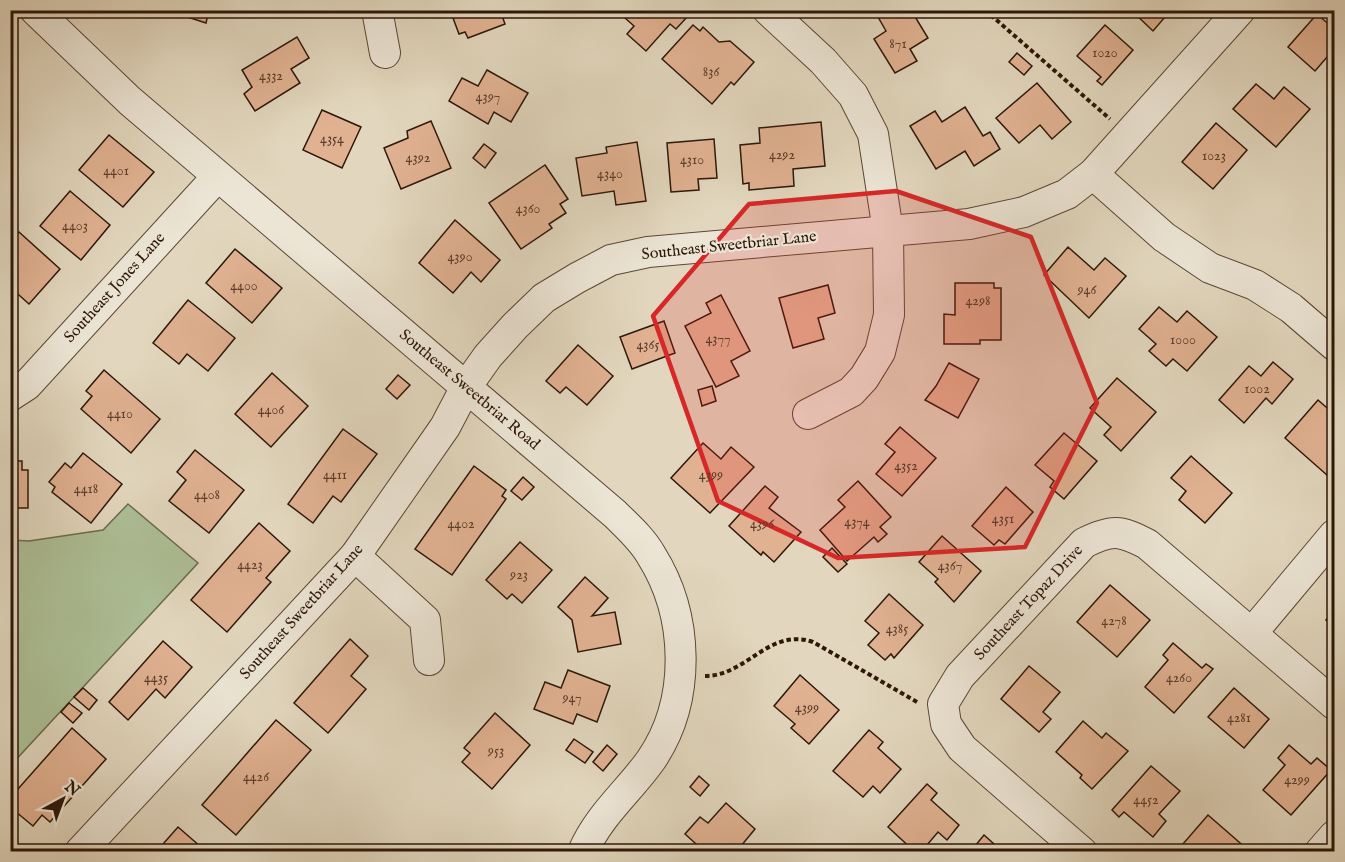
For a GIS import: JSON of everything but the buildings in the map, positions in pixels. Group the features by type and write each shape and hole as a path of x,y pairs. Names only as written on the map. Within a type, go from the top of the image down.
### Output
{"street":[{"name":"Southeast Sweetbriar Road","path":"35,10 130,101 217,177 615,514 651,554 663,576 675,611 681,644 680,676 673,713 664,736 637,779 600,822 583,852"},
{"path":"377,10 385,53"},
{"path":"768,10 823,61 853,95 873,134 888,231 889,315 880,352 864,378 851,392 808,414"},
{"name":"Southeast Sweetbriar Lane","path":"80,852 356,556 445,427 466,387 488,356 544,298 611,260 648,252 969,224 1024,212 1067,194 1093,174 1239,10"},
{"path":"1093,174 1164,237 1210,268 1255,285 1282,302 1335,345"},
{"name":"Southeast Jones Lane","path":"10,396 27,385 217,177"},
{"name":"Southeast Topaz Drive","path":"943,704 960,676 1084,543 1105,533 1125,532 1147,544 1335,704"},
{"path":"1252,633 1335,535"},
{"path":"356,556 425,620 429,660"},
{"path":"943,704 946,724 962,748 1082,852"},
{"path":"1320,852 1335,836"}],"path":[{"path":"985,10 1129,135"},
{"path":"680,676 709,676 727,673 773,643 799,637 813,642 922,705 943,704"}],"highlighted area":[{"path":"896,191 1031,237 1097,403 1025,547 838,558 718,501 653,316 749,204"}],"green space":[{"path":"128,504 198,563 11,765 11,540 29,541 103,530"}]}
